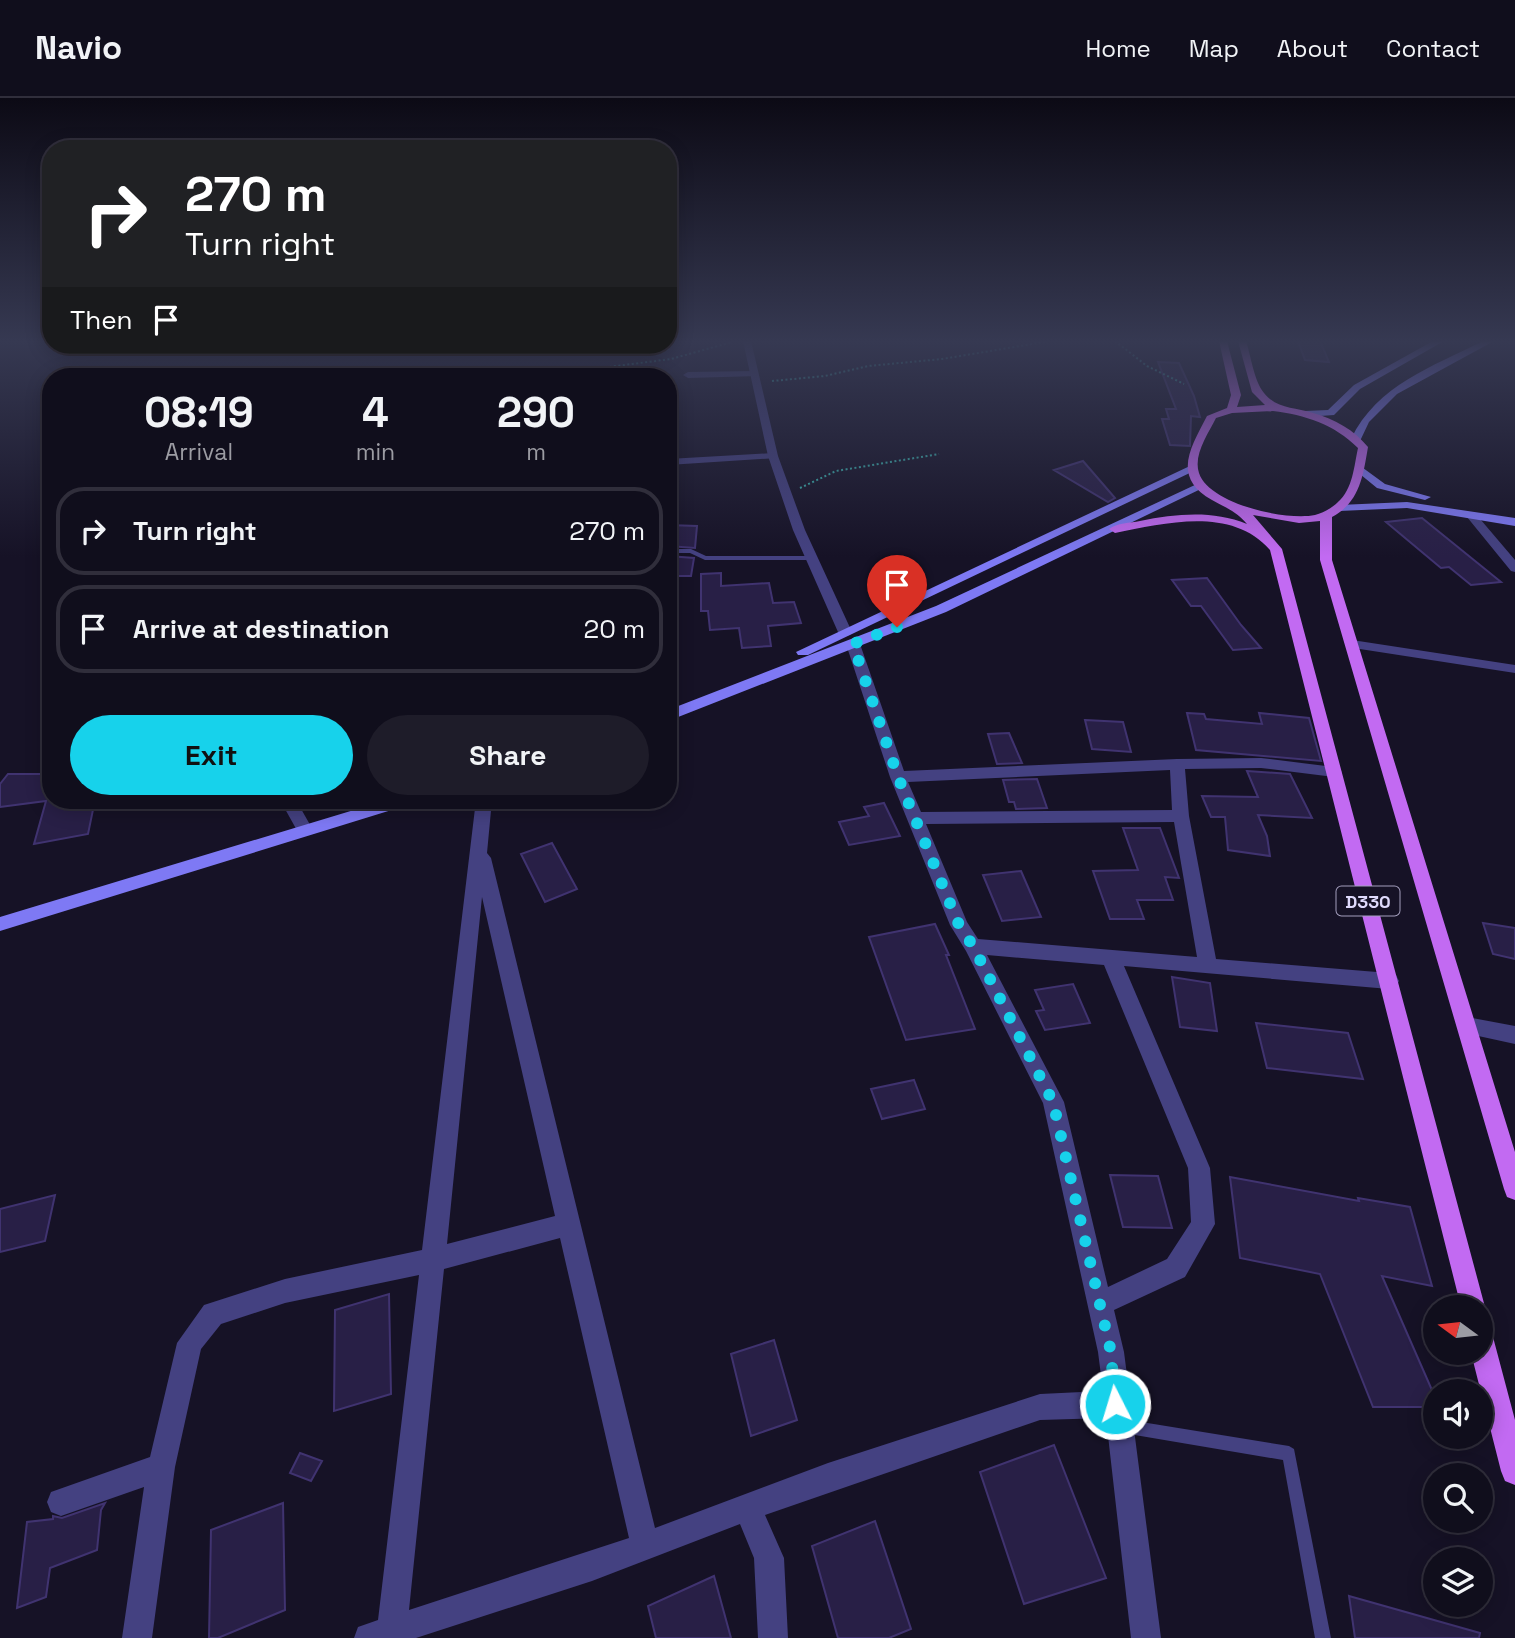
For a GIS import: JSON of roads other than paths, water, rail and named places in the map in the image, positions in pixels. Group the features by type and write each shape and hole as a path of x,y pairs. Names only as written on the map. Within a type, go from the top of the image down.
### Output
{"main road":[{"path":"1222,413 1212,416 1194,454 1192,468 1195,481 1221,501 1287,518 1310,520 1332,512 1388,504 1515,522"},
{"path":"1299,413 1344,429 1363,447 1355,487 1332,512"},
{"path":"1305,414 1331,413"},
{"path":"1356,439 1368,413"},
{"path":"677,711 849,638 1192,468"},
{"path":"1359,468 1381,486 1394,490 1515,510"},
{"path":"849,638 941,609 1201,486"},
{"name":"D330","path":"1239,507 1276,549 1470,1295"},
{"name":"D330","path":"1332,512 1326,560 1515,1189"},
{"path":"1115,529 1179,518 1222,520 1246,526 1276,549"},
{"path":"0,924 375,809"},
{"path":"1487,1365 1515,1471"}],"street":[{"path":"764,413 773,456 788,498 849,638 914,818 959,925 973,946 1053,1102 1111,1352 1146,1638"},
{"path":"677,461 773,456"},
{"path":"1471,515 1515,568"},
{"path":"1352,644 1515,668"},
{"path":"898,777 1177,764 1261,763 1311,767 1334,772"},
{"path":"1177,764 1181,816 1208,966"},
{"path":"293,809 305,830"},
{"path":"483,809 433,1260 384,1635 1040,1407 1117,1415"},
{"path":"914,818 1181,816"},
{"path":"479,845 645,1546"},
{"path":"973,946 1389,981"},
{"path":"1100,1303 1176,1268 1203,1224 1199,1168 1110,957"},
{"path":"1467,1026 1515,1035"},
{"path":"137,1638 161,1467 190,1343 213,1314 285,1291 433,1260 569,1224"},
{"path":"61,1502 161,1467"},
{"path":"747,1507 769,1559 773,1638"}],"lane":[{"path":"677,551 691,551 705,558 812,558"},
{"path":"1117,1415 1289,1454 1323,1638"}]}
